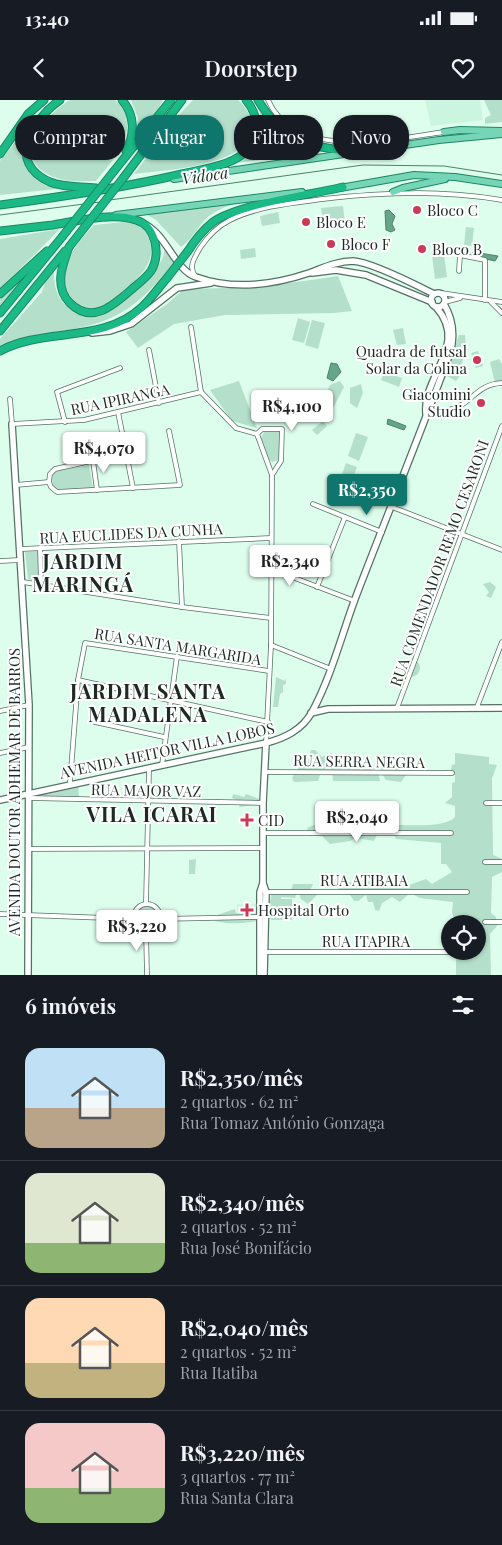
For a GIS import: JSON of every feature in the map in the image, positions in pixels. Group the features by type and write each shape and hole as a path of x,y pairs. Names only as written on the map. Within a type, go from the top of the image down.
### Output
{"highway":[{"path":"0,154 28,114 44,100"},
{"path":"60,100 42,116 30,132 27,152 31,165 50,182 72,187 106,189"},
{"path":"115,169 130,143 133,129 131,116 122,100"},
{"path":"0,314 171,100"},
{"path":"171,115 182,100"},
{"path":"171,115 186,100"},
{"path":"0,205 131,186 224,164 242,155 252,144 257,127 255,116 246,100"},
{"path":"258,100 268,117 280,130 299,142 333,149"},
{"path":"0,331 136,160"},
{"path":"0,351 30,339 84,333 117,323 142,307 205,229 222,217 255,207 343,187"},
{"path":"0,232 83,219 128,218 146,225 155,244 155,258 151,271 104,311 93,313 82,311 73,306 65,298 61,287 60,276 69,246"},
{"path":"0,294 62,237"}],"main road":[{"path":"444,132 460,130 502,133"},
{"path":"409,144 502,133"},
{"path":"131,186 333,155"},
{"path":"83,219 343,187 396,177 455,177 502,184"},
{"path":"393,192 413,185 455,177"}],"street":[{"path":"268,100 278,115 308,137 329,141 361,142 444,132"},
{"path":"196,277 192,271 194,260 211,234 220,226 242,215 298,202 393,192 431,192 502,200"},
{"path":"146,225 157,233 187,272 196,277 216,282 254,284 310,272 336,270 366,275 434,305 445,303 454,298 466,298"},
{"path":"459,271 460,255 486,260 485,300"},
{"path":"178,259 186,263 194,260"},
{"path":"350,271 349,265 352,261"},
{"path":"310,272 329,265 352,261 438,294 502,302"},
{"path":"84,333 121,328 140,318 176,288 216,282"},
{"path":"434,305 438,294"},
{"name":"AVENIDA HEITOR VILLA LOBOS","path":"428,408 453,344 451,320 445,303 438,294"},
{"path":"491,301 502,313"},
{"name":"AVENIDA HEITOR VILLA LOBOS","path":"0,800 28,796 70,783 281,739 296,731 312,713 331,669 426,414 448,345 447,326 434,305"},
{"path":"191,327 201,392 236,428 257,434"},
{"path":"149,350 159,403"},
{"path":"65,422 57,392 120,368"},
{"path":"428,408 440,410 457,408 468,402 482,389 502,383"},
{"name":"RUA IPIRANGA","path":"12,424 84,420 201,392"},
{"name":"AVENIDA DOUTOR ADHEMAR DE BARROS","path":"10,399 22,560 29,704 28,975"},
{"path":"118,412 134,488"},
{"name":"RUA COMENDADOR REMO CESARONI","path":"396,708 502,426"},
{"path":"257,434 262,429 282,429 281,461 272,475"},
{"path":"127,453 54,469 50,474 51,487 57,492 180,485 169,431"},
{"path":"257,434 272,475 271,645 263,803 263,892 266,952 262,975"},
{"path":"92,461 97,490"},
{"path":"16,485 50,482"},
{"path":"313,504 382,532"},
{"path":"392,506 502,550"},
{"path":"317,587 344,517"},
{"name":"RUA EUCLIDES DA CUNHA","path":"21,549 271,538"},
{"path":"179,541 182,607"},
{"path":"40,548 41,585"},
{"path":"0,561 22,560"},
{"path":"271,570 355,601"},
{"path":"23,582 182,607 271,618"},
{"path":"477,708 502,642"},
{"name":"RUA SANTA MARGARIDA","path":"78,680 85,643 269,671"},
{"path":"271,645 331,669"},
{"path":"162,765 164,737 177,656"},
{"path":"70,783 78,680 169,702 268,722"},
{"path":"0,710 29,704"},
{"path":"312,713 328,709 502,708"},
{"path":"95,722 164,737"},
{"path":"0,753 29,747"},
{"path":"146,904 148,768"},
{"name":"RUA SERRA NEGRA","path":"265,772 452,773"},
{"name":"RUA MAJOR VAZ","path":"28,796 148,802 263,803"},
{"path":"486,803 502,803"},
{"path":"263,834 451,833"},
{"path":"28,849 263,848"},
{"path":"485,862 502,862"},
{"path":"262,975 260,917 263,892"},
{"name":"RUA ATIBAIA","path":"263,892 467,892"},
{"path":"146,904 157,908 160,919 156,926 146,930 138,926 134,919 138,907 146,904"},
{"path":"0,914 134,919"},
{"path":"160,919 260,917"},
{"path":"486,922 502,922"},
{"path":"146,930 146,975"},
{"name":"RUA ITAPIRA","path":"266,952 441,952"}],"shaded area":[{"path":"70,100 115,100 125,115 51,115"},
{"path":"131,100 163,100 154,115 137,115"},
{"path":"193,100 238,100 249,115 234,115 234,152 224,157 224,115 179,115"},
{"path":"253,100 256,100 266,115 260,115"},
{"path":"425,100 480,100 483,120 431,126"},
{"path":"484,100 502,100 502,122 485,124 485,118 491,115"},
{"path":"125,116 127,121 125,138"},
{"path":"15,142 15,160 28,160 44,181 56,189 0,195 0,161"},
{"path":"34,160 112,160 96,181 59,179 40,169"},
{"path":"145,160 216,160 184,168 134,174"},
{"path":"238,160 260,160 231,164"},
{"path":"235,203 209,216 181,247 156,220 144,213"},
{"path":"343,206 345,225 324,227 321,208"},
{"path":"389,210 395,216 392,224 395,230 391,232 386,230 385,211"},
{"path":"278,212 280,223 262,226 260,216"},
{"path":"124,222 138,225 148,237 151,253 147,266 138,278 105,306 93,308 81,305 68,292 66,286 66,269 72,252 94,225"},
{"path":"466,227 474,228 472,246 464,245"},
{"path":"60,229 0,289 0,239"},
{"path":"165,246 176,259 145,295 122,312 95,324 29,336 0,347 0,339 42,292 46,279 54,272 57,292 67,306 83,313 104,313 126,299 151,274 162,259"},
{"path":"255,248 256,257 241,259 240,250"},
{"path":"473,252 498,256 495,261 472,256"},
{"path":"444,255 447,277 435,279 432,256"},
{"path":"32,270 0,307 0,299"},
{"path":"338,276 352,311 225,315 174,324 138,348 126,332 167,304 185,288 262,286"},
{"path":"298,318 310,322 304,343 292,340"},
{"path":"312,320 325,323 318,349 305,345"},
{"path":"403,328 406,344 397,345 393,330"},
{"path":"459,335 465,335 466,346 459,377 456,381 447,376 447,370"},
{"name":"Quadra de futsal Solar da Colina","path":"478,351 483,366 476,368 471,353"},
{"path":"499,359 502,364 502,381 495,383 490,362"},
{"path":"331,363 337,364 341,372 333,381 327,378"},
{"path":"384,372 402,378 399,387 381,380"},
{"path":"239,381 257,428 232,421 210,390"},
{"path":"340,381 344,387 330,414 319,414 314,410 320,403 320,397 327,392 330,385"},
{"path":"361,384 363,393 357,408 350,403 350,388"},
{"path":"388,419 406,426 404,430 387,424"},
{"path":"323,421 327,426 317,435 312,430"},
{"path":"264,432 280,432 279,460 272,462 268,459 261,438"},
{"path":"356,433 368,437 359,461 348,456"},
{"path":"346,463 357,467 350,486 339,482"},
{"path":"89,465 93,488 57,491 53,486 52,476 56,471"},
{"path":"38,551 39,582 28,579 25,552"},
{"path":"490,582 496,587 491,598 486,596 489,592 483,584"},
{"path":"411,659 419,664 420,668 415,676 411,677 403,672 402,668 407,660"},
{"path":"276,677 285,681 286,678 286,684 283,685 283,692 280,694 278,707 273,707"},
{"path":"311,750 315,750 322,757 331,753 341,757 342,768 362,768 376,765 378,769 373,769 373,772 379,775 380,781 333,781 332,772 321,772 318,781 294,782 292,778 299,767 307,763"},
{"path":"455,753 489,757 489,764 497,765 492,778 493,855 502,859 502,872 492,877 491,913 496,917 497,926 490,934 491,975 456,975 456,960 486,960 486,915 453,915 453,902 420,898 410,893 400,902 392,897 382,903 379,911 375,910 373,902 368,902 366,895 358,901 354,901 350,895 342,894 338,888 341,883 350,882 357,885 372,880 388,885 403,882 409,885 426,879 432,884 452,872 446,864 441,864 441,843 396,839 392,831 398,825 444,823 455,817 455,806 445,803 452,797 452,783 455,782 455,775 450,773 452,765 455,764"},
{"path":"402,762 407,774 401,782 386,780 381,773 382,763"},
{"path":"78,782 79,798 38,796 38,791"},
{"path":"233,794 244,797 246,794 262,800 256,805 239,807 241,802 232,798"},
{"path":"368,819 381,826 374,841 355,838 350,841 330,844 322,836 309,836 307,828 321,822 348,829"},
{"path":"196,859 195,874 189,874 189,860"},
{"path":"293,884 313,884 309,893 317,895 308,904 301,899 298,891 295,898 281,897 281,899 292,899 292,920 272,920 263,914 257,921 231,923 215,921 217,915 235,909 236,913 255,913 256,902 264,905 270,902 272,890 291,890"},
{"name":"Hospital Orto","path":"237,904 257,904 257,912 237,912"},
{"path":"147,905 155,908 158,916 155,924 147,927 139,924 136,916 139,908"}],"waterway":[{"name":"Vidoca","path":"110,200 363,165 444,166 502,175"},
{"name":"Vidoca","path":"92,203 101,202"},
{"name":"Vidoca","path":"0,215 84,204"}],"place":[{"name":"Bloco C","path":"417,210"},
{"name":"Bloco E","path":"306,222"},
{"name":"Bloco F","path":"331,244"},
{"name":"Bloco B","path":"422,249"},
{"name":"Quadra de futsal Solar da Colina","path":"477,360"},
{"name":"Giacomini Studio","path":"481,403"},
{"name":"CID","path":"247,820"},
{"name":"Hospital Orto","path":"247,910"}],"district":[{"name":"JARDIM MARINGÁ","path":"83,572"},
{"name":"JARDIM SANTA MADALENA","path":"148,702"},
{"name":"VILA ICARAI","path":"152,813"}]}
